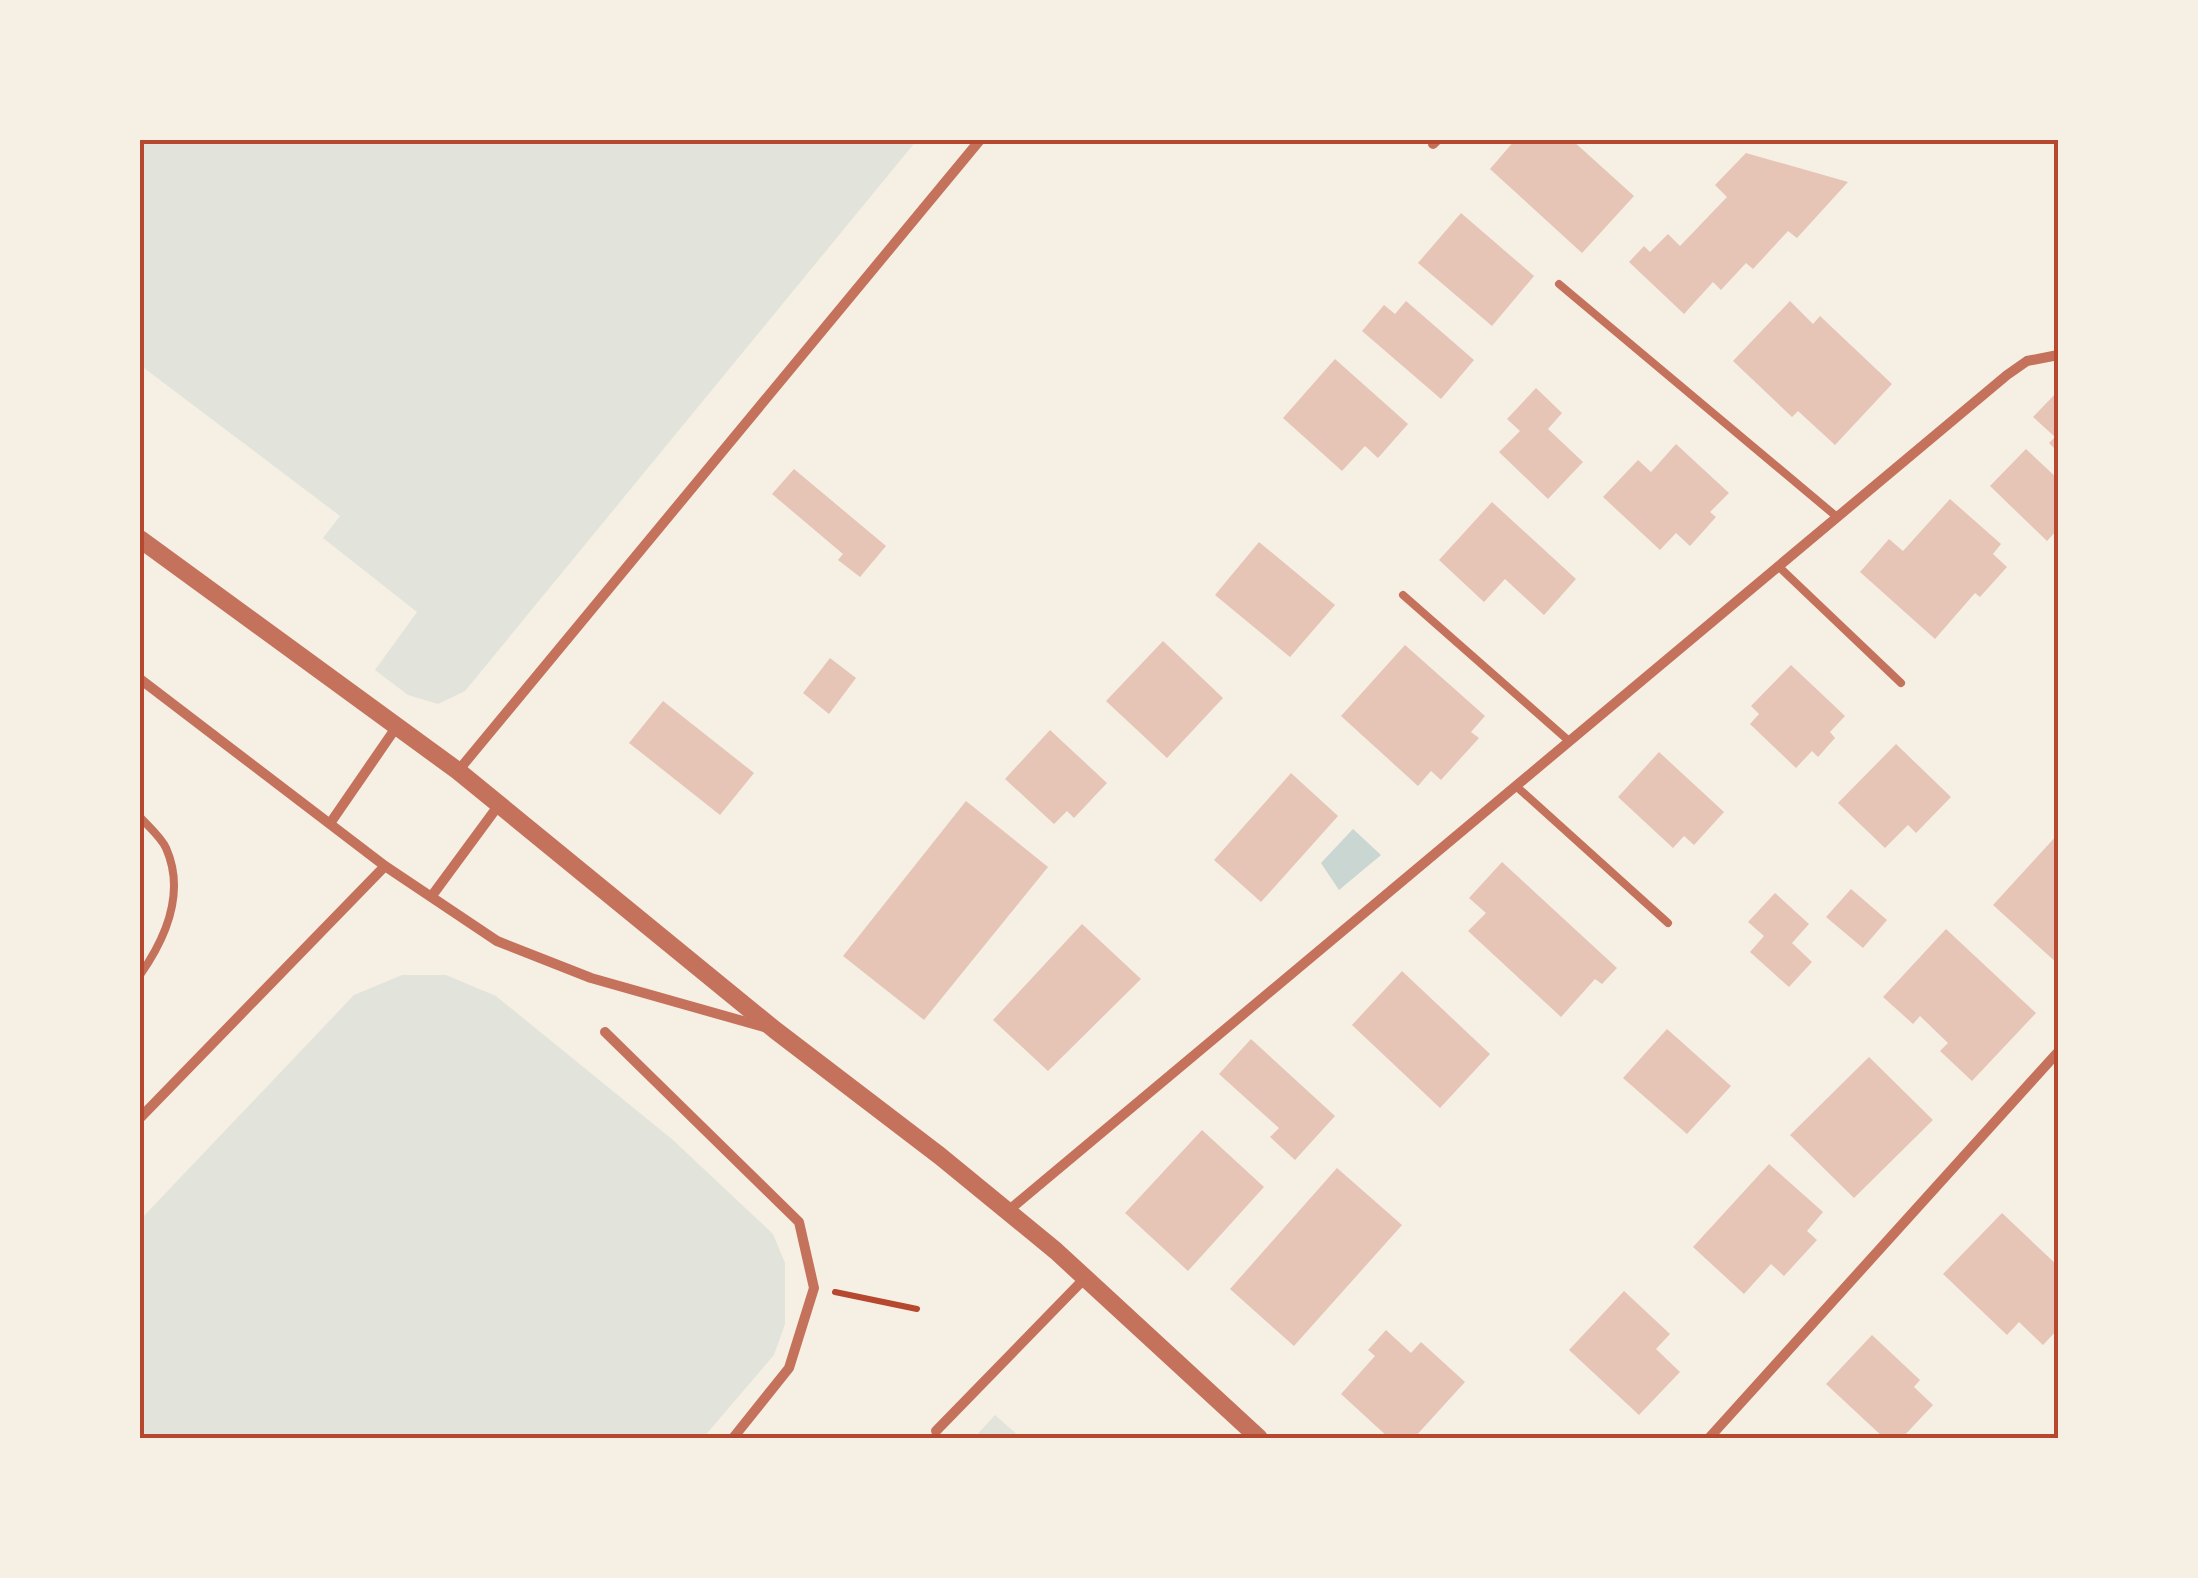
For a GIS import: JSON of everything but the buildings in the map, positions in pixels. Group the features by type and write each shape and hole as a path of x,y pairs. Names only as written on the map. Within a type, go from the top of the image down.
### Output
{"street":[{"path":"458,771 980,140"},
{"path":"1008,1211 2013,370 2026,361 2058,355"},
{"path":"140,539 395,729 458,771 775,1030 1008,1211 1259,1438"},
{"path":"140,679 385,866 497,941 528,956 775,1030"},
{"path":"331,822 395,729"},
{"path":"431,896 498,806"},
{"path":"140,1118 385,866"},
{"path":"605,1032 800,1222 814,1288 789,1368 733,1438"},
{"path":"1709,1438 2058,1052"},
{"path":"936,1431 1085,1278"}],"lane":[{"path":"1559,284 1837,517"},
{"path":"1778,566 1901,684"},
{"path":"1404,596 1569,740"},
{"path":"1516,786 1668,923"},
{"path":"140,817 166,847 175,898 160,946 140,975"}],"path":[{"path":"814,1288 916,1309"}],"shaded area":[{"path":"140,140 917,140 465,691 438,704 408,695 375,670 417,612 323,538 340,516 140,365"},
{"path":"1353,829 1381,855 1339,890 1321,863"},
{"path":"402,975 446,975 496,996 673,1140 773,1234 785,1263 785,1324 774,1355 703,1438 140,1438 140,1220 354,995"},
{"path":"995,1415 1021,1438 974,1438"}]}
